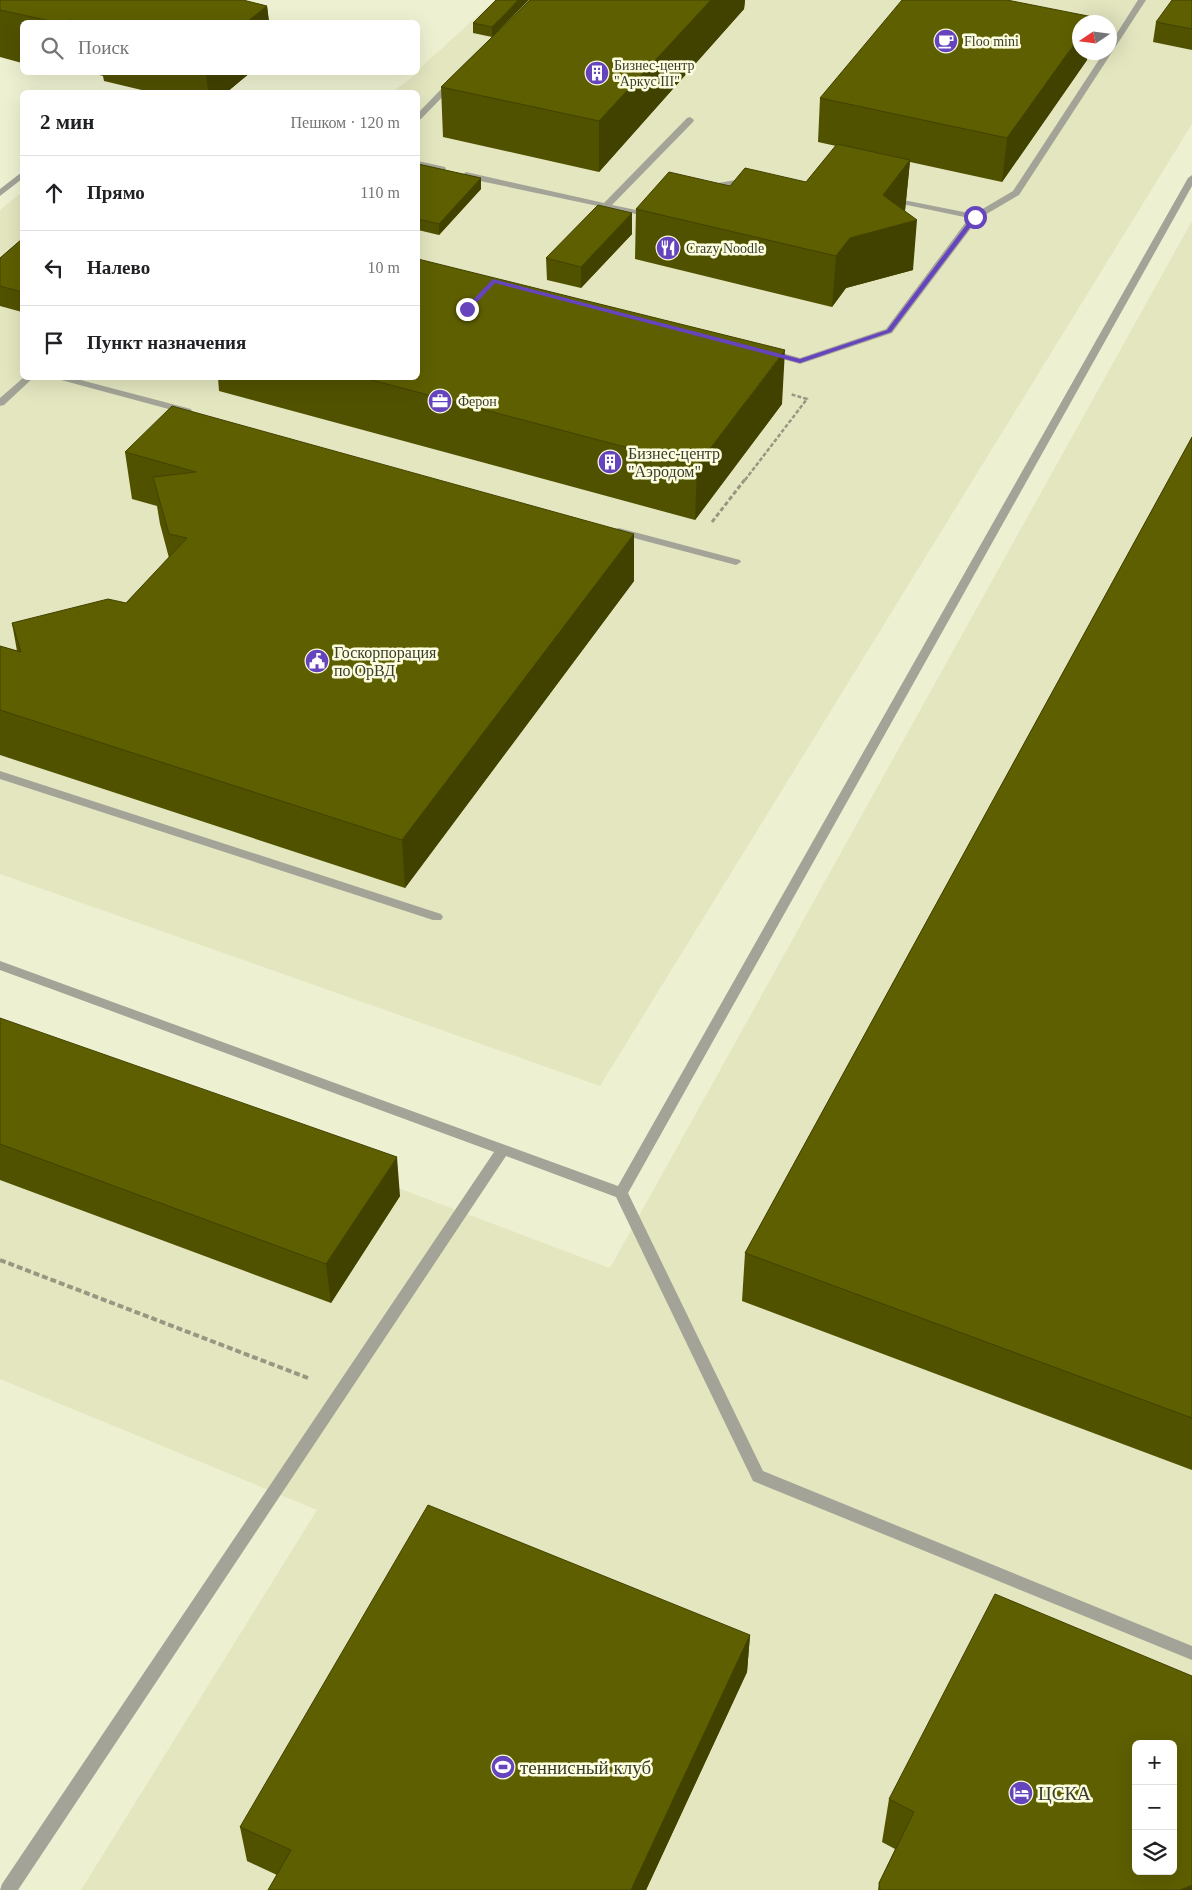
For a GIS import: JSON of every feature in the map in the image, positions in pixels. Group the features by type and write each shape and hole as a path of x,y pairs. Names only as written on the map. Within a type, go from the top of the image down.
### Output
{"lane":[{"path":"1117,39 1142,0"},
{"path":"762,351 800,361 889,331 975,217 1016,193 1103,60"},
{"path":"420,115 460,76"},
{"path":"606,206 690,120"},
{"path":"420,164 642,214 658,206"},
{"path":"0,192 20,177"},
{"path":"621,1193 1192,178"},
{"path":"699,191 715,185 759,179"},
{"path":"882,197 975,217"},
{"path":"0,403 26,380"},
{"path":"71,380 196,414"},
{"path":"604,527 736,562"},
{"path":"0,775 437,917"},
{"path":"0,965 621,1193 758,1476 1192,1653"},
{"path":"8,1890 353,1371 503,1150"}],"path":[{"path":"690,550 807,399 788,394"},
{"path":"0,1260 341,1390"}],"shaded area":[{"path":"495,0 1192,0 1192,124 600,1086 0,874 0,210 20,194 20,380 420,380 420,90 396,90 414,75 420,75 420,68"},
{"path":"1192,221 1192,1890 81,1890 317,1510 0,1379 0,1038 610,1268"}],"building":[{"path":"0,0 243,0 267,6 250,20 46,20 0,10"},
{"path":"496,0 518,0 492,27 473,23"},
{"path":"530,0 711,0 599,121 441,87"},
{"path":"902,0 1007,0 1083,15 1072,15 1072,47 1007,138 820,98"},
{"path":"1172,0 1192,0 1192,29 1156,22"},
{"path":"837,144 910,160 883,195 917,220 850,238 836,256 636,209 669,172 730,186 745,168 806,182"},
{"path":"420,164 481,178 439,224 420,219"},
{"path":"598,205 632,213 581,267 546,258"},
{"path":"20,241 20,291 0,286 0,258"},
{"path":"420,259 785,350 697,466 372,380 420,380"},
{"name":"Госкорпорация по ОрВД","path":"172,406 634,534 402,840 0,710 0,646 21,652 12,623 108,599 126,603 187,538 169,534 153,477 196,472 125,452"},
{"path":"1192,437 1192,1418 745,1253"},
{"path":"0,1018 397,1157 326,1264 0,1144"},
{"name":"теннисный клуб","path":"428,1505 750,1635 631,1890 268,1890 291,1850 240,1827"},
{"name":"ЦСКА","path":"995,1594 1192,1676 1192,1885 1180,1890 880,1890 879,1883 914,1812 889,1799"}],"place":[{"name":"Floo mini","path":"946,41"},
{"name":"Бизнес-центр \"Аркус III\"","path":"597,73"},
{"name":"Crazy Noodle","path":"668,248"},
{"name":"Ферон","path":"440,401"},
{"name":"Бизнес-центр \"Аэродом\"","path":"610,462"},
{"name":"Госкорпорация по ОрВД","path":"317,661"},
{"name":"теннисный клуб","path":"503,1767"},
{"name":"ЦСКА","path":"1021,1793"}],"route":[{"path":"467,309 493,281 800,361 889,331 975,217"}]}
